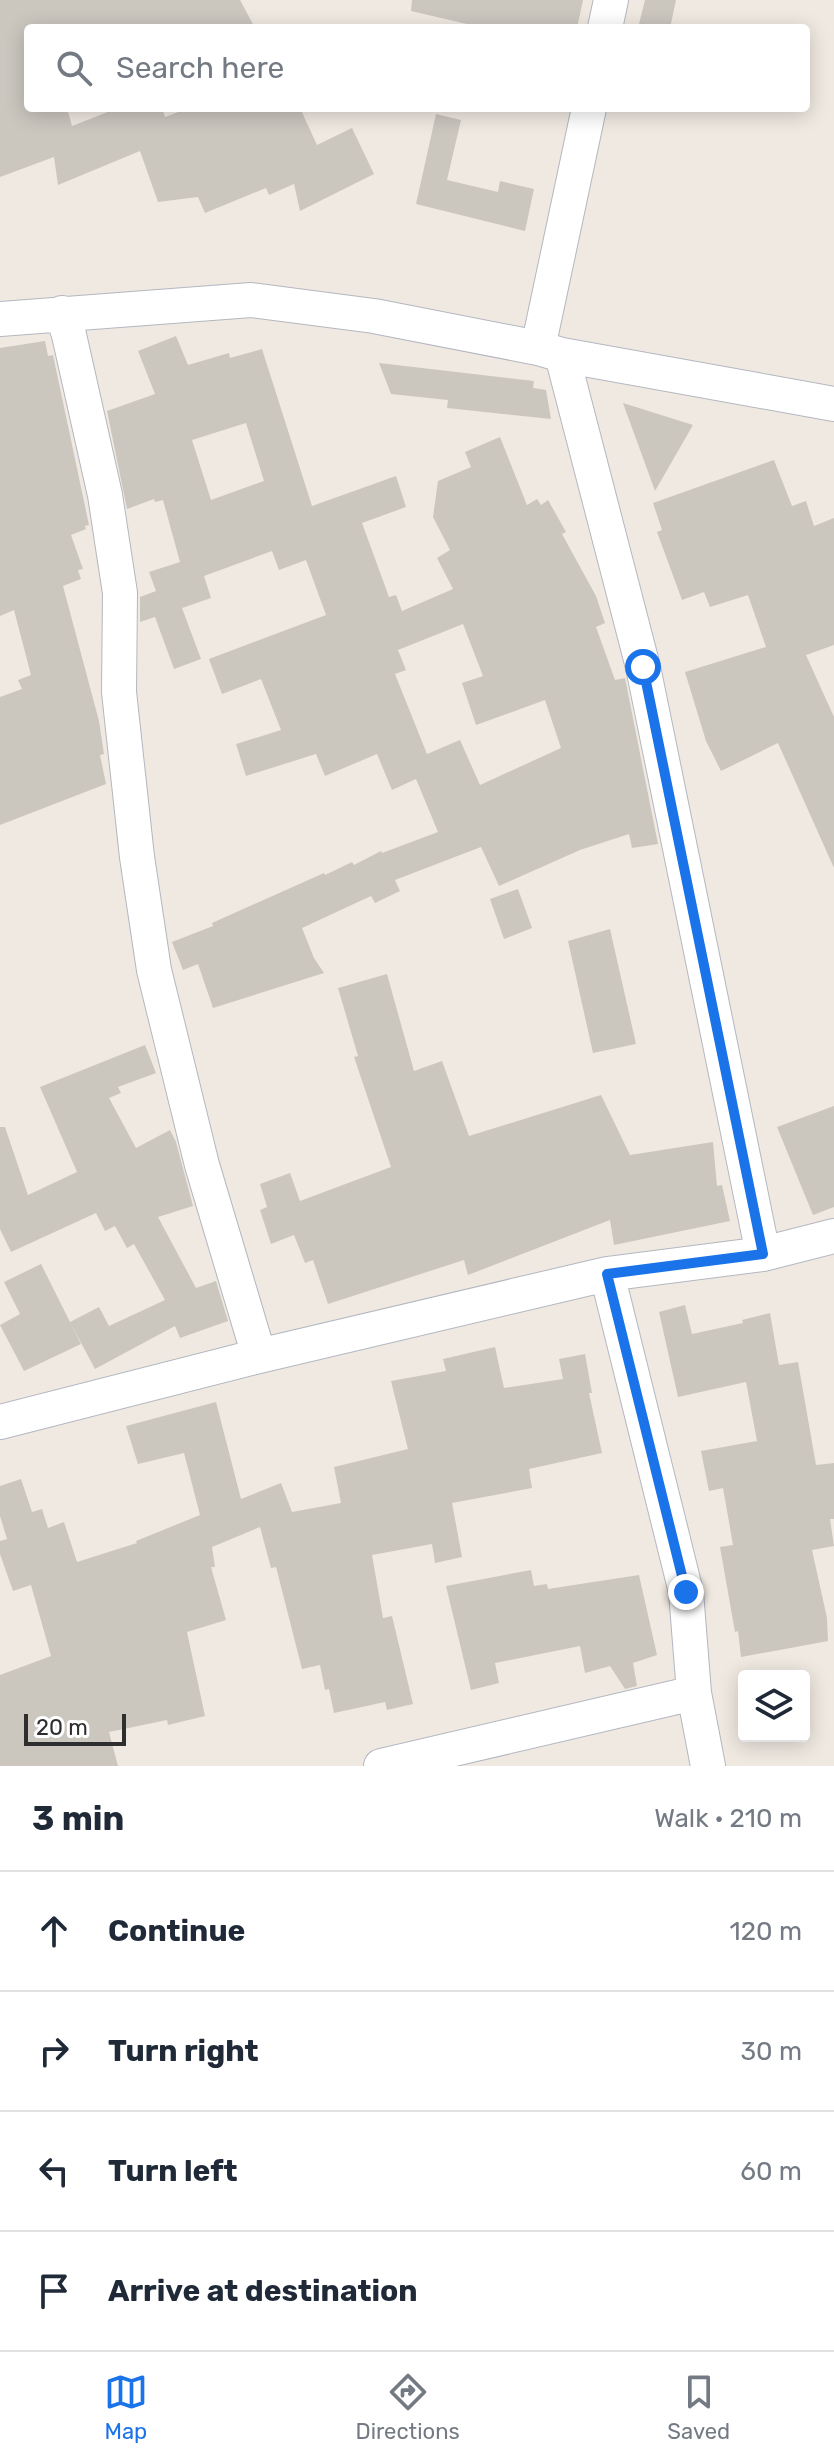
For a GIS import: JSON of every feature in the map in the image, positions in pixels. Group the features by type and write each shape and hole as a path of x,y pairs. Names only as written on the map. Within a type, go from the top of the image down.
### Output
{"street":[{"path":"606,24 611,0"},
{"path":"588,112 550,352 643,667 763,1254"},
{"path":"0,319 251,300 374,316 834,404"},
{"path":"62,313 105,495 120,593 119,692 137,857 154,970 202,1165 259,1356"},
{"path":"0,1422 259,1356 607,1274 763,1254 834,1236"},
{"path":"607,1274 686,1592 694,1693 708,1766"},
{"path":"381,1766 694,1693"}],"building":[{"path":"0,0 240,0 253,24 24,24 24,112 68,112 72,126 108,112 163,112 165,117 178,112 302,112 317,145 352,128 374,174 300,211 294,184 269,195 266,188 205,213 198,197 158,202 140,151 58,185 54,157 0,177"},
{"path":"412,0 583,0 578,24 467,24 411,11"},
{"path":"645,0 676,0 671,24 639,24"},
{"path":"436,114 461,120 447,180 498,192 500,181 534,189 525,231 416,204"},
{"path":"176,336 188,365 229,353 230,358 262,349 312,506 396,476 406,507 362,523 389,597 396,595 402,611 453,589 437,558 450,550 433,517 438,481 471,467 465,452 500,437 527,505 537,499 541,505 548,500 566,532 562,534 596,596 605,623 596,627 615,680 625,678 658,844 632,848 629,834 580,850 499,886 481,847 395,880 400,891 375,903 371,896 302,928 324,973 213,1008 198,964 183,970 172,942 324,873 352,862 354,865 381,851 438,832 416,779 392,790 377,754 325,776 316,754 246,776 236,744 281,730 261,679 222,694 209,659 326,615 306,560 279,570 272,551 204,576 211,598 182,608 201,659 174,669 155,617 140,622 140,597 156,591 149,572 180,562 163,500 155,502 154,499 127,509 107,411 155,394 138,351","holes":["246,423 264,481 211,500 192,440","463,624 483,676 462,683 476,725 545,700 561,748 480,785 460,740 427,754 395,674 406,670 398,650"]},
{"path":"45,341 48,356 53,355 89,525 71,535 83,569 78,570 81,579 63,586 99,721 104,754 100,755 106,784 0,825 0,697 22,689 18,680 31,675 14,610 0,616 0,348"},
{"path":"379,363 534,381 533,388 546,390 551,419 447,408 448,400 391,394"},
{"path":"623,403 693,425 655,491"},
{"path":"774,460 792,506 806,501 814,526 834,518 834,645 806,655 834,717 834,868 778,743 721,771 706,741 685,672 766,647 748,595 710,607 704,592 682,600 657,532 662,530 653,503"},
{"path":"518,889 532,928 504,939 490,899"},
{"path":"610,929 636,1044 593,1053 568,941"},
{"path":"387,974 414,1071 442,1061 469,1136 601,1095 630,1155 713,1142 717,1186 722,1185 730,1221 614,1245 610,1220 468,1275 464,1260 328,1304 313,1260 305,1263 294,1235 271,1244 260,1210 267,1207 260,1184 290,1173 300,1201 391,1167 354,1057 358,1056 338,988"},
{"path":"145,1045 156,1073 118,1087 121,1093 109,1098 136,1148 170,1130 193,1206 158,1217 196,1288 216,1281 228,1321 180,1338 175,1326 95,1369 70,1322 99,1307 109,1326 165,1300 134,1244 127,1248 115,1226 105,1231 96,1213 11,1252 0,1229 0,1127 5,1127 28,1195 77,1172 40,1087"},
{"path":"834,1106 834,1207 813,1215 777,1127"},
{"path":"41,1264 81,1344 24,1371 0,1325 20,1314 4,1282"},
{"path":"685,1305 692,1334 743,1323 742,1320 770,1313 779,1365 798,1362 816,1465 834,1463 834,1519 830,1519 834,1546 812,1550 827,1618 828,1641 741,1657 720,1547 733,1545 723,1488 709,1491 701,1451 757,1441 746,1382 678,1397 659,1312"},
{"path":"495,1347 504,1388 563,1379 559,1359 585,1354 592,1393 589,1393 602,1453 529,1469 532,1488 452,1503 462,1557 435,1563 432,1544 372,1555 383,1618 392,1616 413,1704 387,1710 385,1702 334,1713 320,1665 302,1669 276,1567 271,1568 260,1527 212,1547 215,1567 211,1567 226,1620 187,1632 205,1716 168,1725 167,1720 109,1732 118,1766 0,1766 0,1675 51,1656 31,1585 13,1591 0,1554 0,1541 7,1539 0,1516 0,1486 21,1479 32,1512 42,1509 48,1528 64,1522 77,1562 137,1543 200,1515 184,1453 138,1464 126,1426 216,1402 241,1499 281,1483 292,1512 341,1503 334,1467 408,1449 391,1381 446,1371 443,1359"},
{"path":"531,1570 534,1586 547,1584 548,1589 639,1575 657,1655 633,1663 637,1686 625,1689 610,1666 585,1673 580,1646 495,1663 499,1683 471,1690 446,1586"}],"route":[{"path":"643,667 763,1254 607,1274 686,1592"}]}
